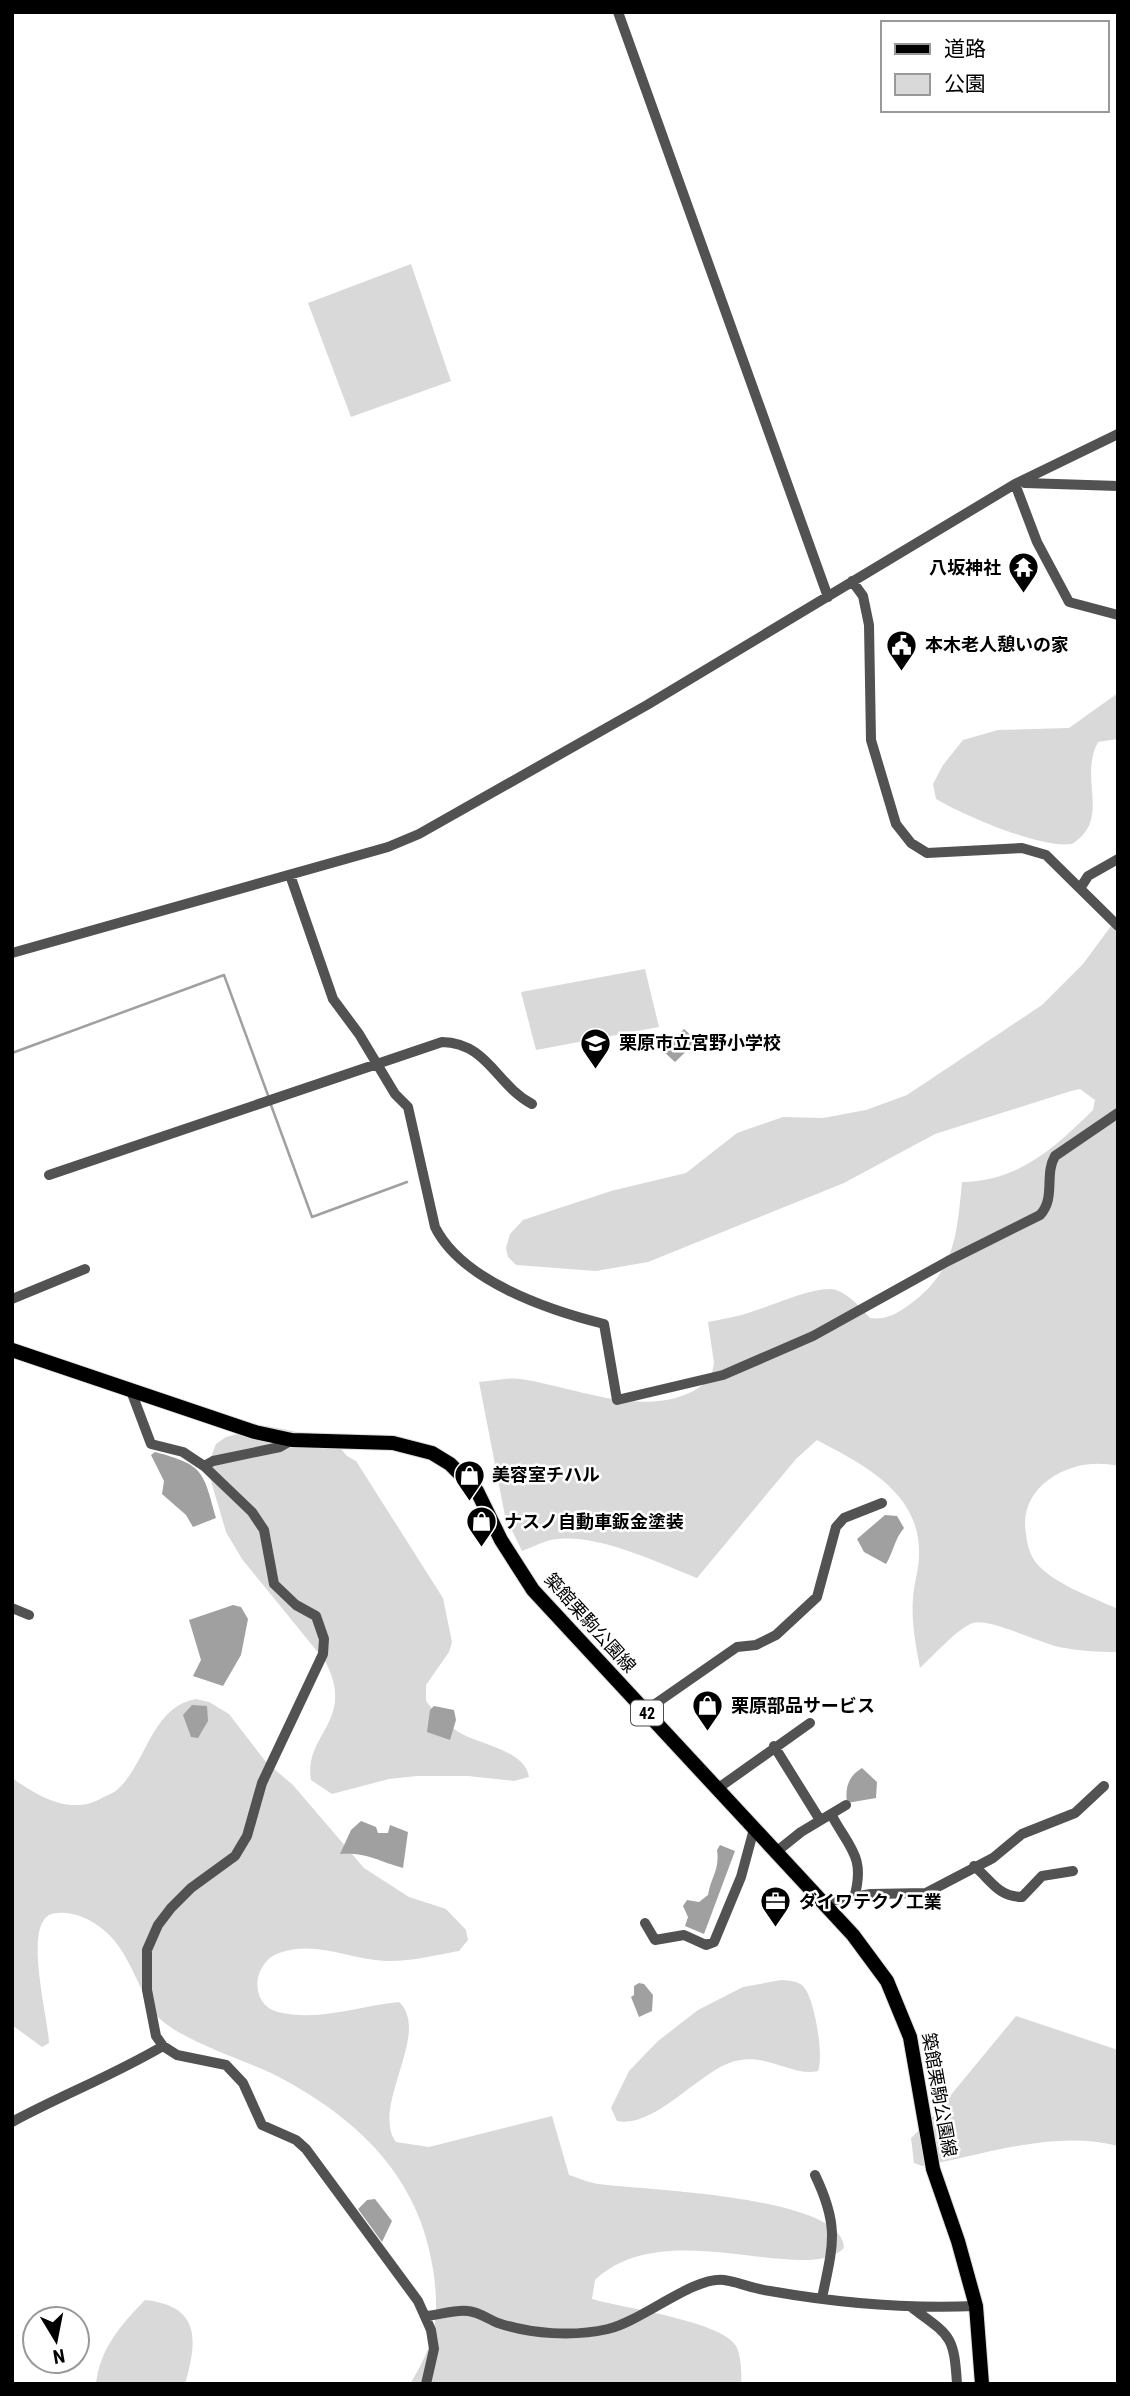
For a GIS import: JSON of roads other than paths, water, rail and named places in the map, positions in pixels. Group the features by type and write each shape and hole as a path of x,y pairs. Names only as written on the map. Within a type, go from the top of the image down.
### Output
{"main road":[{"name":"築館栗駒公園線","path":"12,1350 218,1422 292,1440 410,1445 450,1464 477,1491 500,1540 528,1584 822,1902 875,1962 898,2001 917,2072 933,2169 958,2241 976,2305 982,2384"}],"street":[{"path":"618,12 828,597"},
{"path":"12,953 388,847 419,834 635,712 1019,483 1118,434"},
{"path":"1019,483 1118,486"},
{"path":"1019,483 1037,542 1069,602 1118,615"},
{"path":"852,581 863,596 869,625 871,740 896,824 912,843 927,853 1022,848 1046,855 1118,926"},
{"path":"1081,887 1088,876 1118,859"},
{"path":"289,875 332,999 377,1062 395,1094 408,1107 435,1227 443,1243 463,1263 502,1285 569,1315 604,1324 617,1400 723,1376 813,1336 948,1261 1031,1220 1046,1208 1049,1165 1055,1156 1118,1113"},
{"path":"49,1175 442,1042 459,1042 476,1051 518,1097 532,1104"},
{"path":"12,1299 85,1269"},
{"path":"131,1391 151,1444 183,1452 204,1466 260,1521 274,1584 296,1605 316,1616 324,1639 323,1654 262,1783 247,1836 235,1856 191,1888 158,1925 148,1950 151,2019 163,2046 177,2055 226,2065 243,2083 261,2125 296,2140 322,2167 426,2316 434,2349 426,2384"},
{"path":"204,1466 213,1461 280,1447 292,1440"},
{"path":"645,1711 737,1647 756,1645 776,1635 817,1597 836,1527 844,1518 882,1503"},
{"path":"12,1608 29,1615"},
{"path":"717,1789 810,1723"},
{"path":"775,1746 859,1861 859,1879 854,1898"},
{"path":"822,1902 926,1893 993,1858 1022,1834 1075,1813 1104,1786"},
{"path":"776,1852 846,1805"},
{"path":"645,1923 655,1940 684,1935 706,1945 714,1942 741,1877 754,1829"},
{"path":"974,1866 1004,1895 1013,1897 1022,1897 1042,1876 1073,1871"},
{"path":"12,2122 44,2103 114,2074 163,2046"},
{"path":"815,2175 830,2212 835,2237 822,2298"},
{"path":"426,2316 472,2311 517,2327 584,2333 611,2329 639,2318 690,2289 716,2280 822,2298 911,2307 976,2305"},
{"path":"911,2307 951,2340 955,2348 957,2384"}],"waterway":[{"path":"12,1053 224,975 269,1098"},
{"path":"271,1105 312,1217 407,1182"}],"place":[{"name":"八坂神社","path":"1024,595"},
{"name":"本木老人憩いの家","path":"902,672"},
{"name":"栗原市立宮野小学校","path":"596,1070"},
{"name":"美容室チハル","path":"469,1502"},
{"name":"ナスノ自動車鈑金塗装","path":"481,1549"},
{"name":"栗原部品サービス","path":"708,1733"},
{"name":"ダイワテクノ工業","path":"776,1929"}]}
